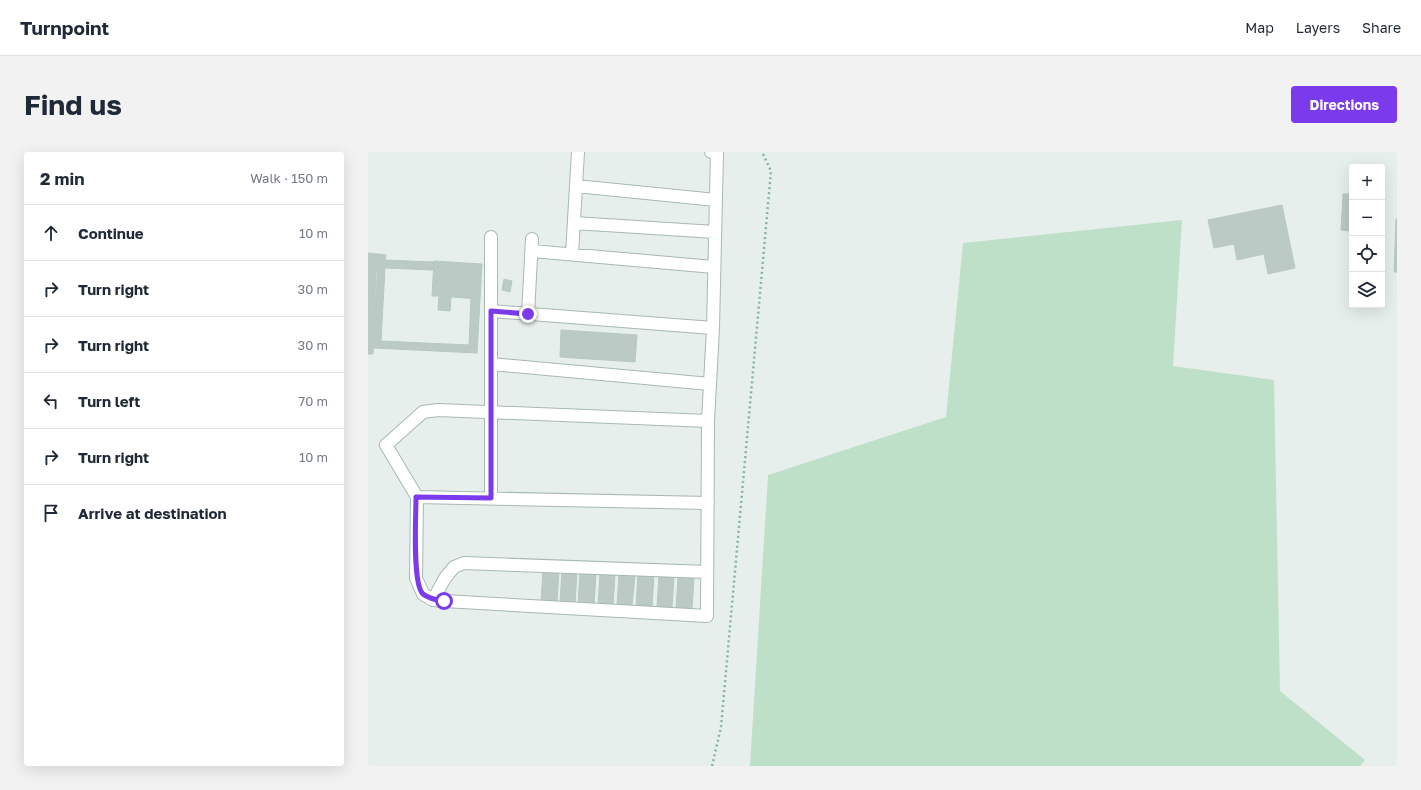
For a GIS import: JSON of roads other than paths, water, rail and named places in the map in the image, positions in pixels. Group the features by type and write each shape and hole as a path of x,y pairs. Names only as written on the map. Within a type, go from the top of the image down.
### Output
{"lane":[{"path":"572,254 578,152"},
{"path":"708,421 438,410 423,412 386,445 416,497 416,578 423,594 434,600 707,616 708,421 713,328 717,153 711,152"},
{"path":"576,186 716,200"},
{"path":"574,223 715,232"},
{"path":"491,237 491,498"},
{"path":"528,314 532,245 572,254 714,267"},
{"path":"491,311 713,328"},
{"path":"490,364 710,384"},
{"path":"416,497 708,503"},
{"path":"434,600 454,567 464,564 707,572"}]}
